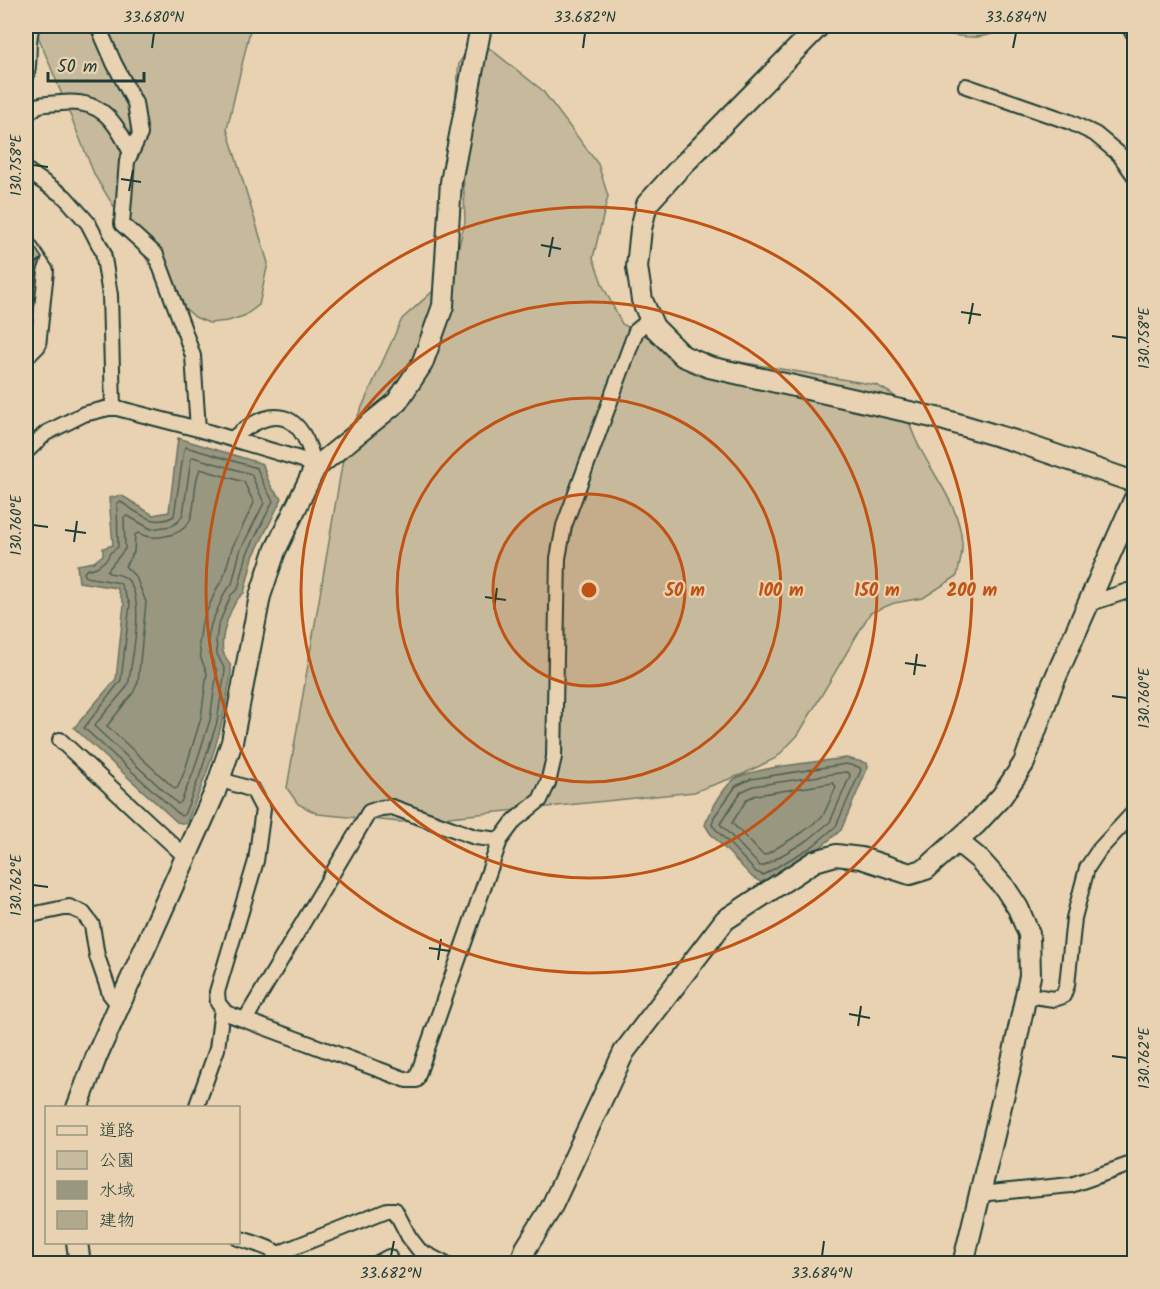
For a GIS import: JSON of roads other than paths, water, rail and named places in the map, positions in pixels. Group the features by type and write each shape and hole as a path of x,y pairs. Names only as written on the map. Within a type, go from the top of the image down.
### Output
{"street":[{"path":"26,77 28,71 26,44 32,26"},
{"path":"98,26 135,103 140,134 127,161 122,224 156,255 183,327 193,356 198,429"},
{"path":"77,1106 97,1055 186,858 219,778 231,742 260,596 275,551 315,468 397,402 422,364 443,306 451,182 481,26"},
{"path":"819,26 647,204 641,229 637,267 642,300 654,327 683,356 709,367 941,419 1015,441 1134,482"},
{"path":"966,86 1070,122 1095,134 1119,154 1134,175"},
{"path":"26,113 38,106 55,103 78,101 93,106 107,114 120,129 131,153"},
{"path":"26,170 65,197 88,223 103,252 110,295 113,407"},
{"path":"26,241 46,272 38,346 27,352"},
{"path":"219,778 253,790 262,809 253,874 217,992 218,1003 226,1013 407,1080 416,1080 500,840 515,820 540,800 548,783 554,757 558,558 564,526 636,331 650,320"},
{"path":"26,452 46,433 55,428 84,414 113,407 303,460 315,468"},
{"path":"232,439 267,417 291,420 301,429 311,450 315,468"},
{"path":"519,1263 551,1208 624,1052 725,920 815,861 836,855 861,858 910,874 926,869 976,824 1002,796 1024,763 1051,688 1134,500"},
{"path":"1088,604 1134,589"},
{"path":"60,740 186,858"},
{"path":"244,1020 369,812 381,807 392,807 475,837 500,840"},
{"path":"1026,994 1054,999 1063,996 1067,985 1074,918 1087,868 1134,812"},
{"path":"957,841 979,859 1005,888 1018,908 1029,934 1030,976 963,1263"},
{"path":"26,916 69,907 83,913 92,925 97,956 110,994 119,1005"},
{"path":"196,1106 217,1049 222,1008"},
{"path":"979,1194 1071,1185 1134,1163"},
{"path":"240,1239 269,1249 284,1259 287,1250 387,1210 395,1210 409,1237 420,1251 445,1263"},
{"path":"78,1244 80,1263"},
{"path":"376,1263 389,1257"}],"water":[{"path":"178,438 263,464 272,487 282,498 253,557 244,593 231,611 225,628 223,651 231,670 225,708 212,759 186,824 177,822 74,728 116,679 124,604 117,588 79,582 77,565 94,562 103,555 103,548 113,545 109,498 121,495 153,515 169,512"},
{"path":"846,758 867,763 868,767 841,830 816,851 762,883 752,877 705,825 724,790 732,781 741,776 786,766"}]}
